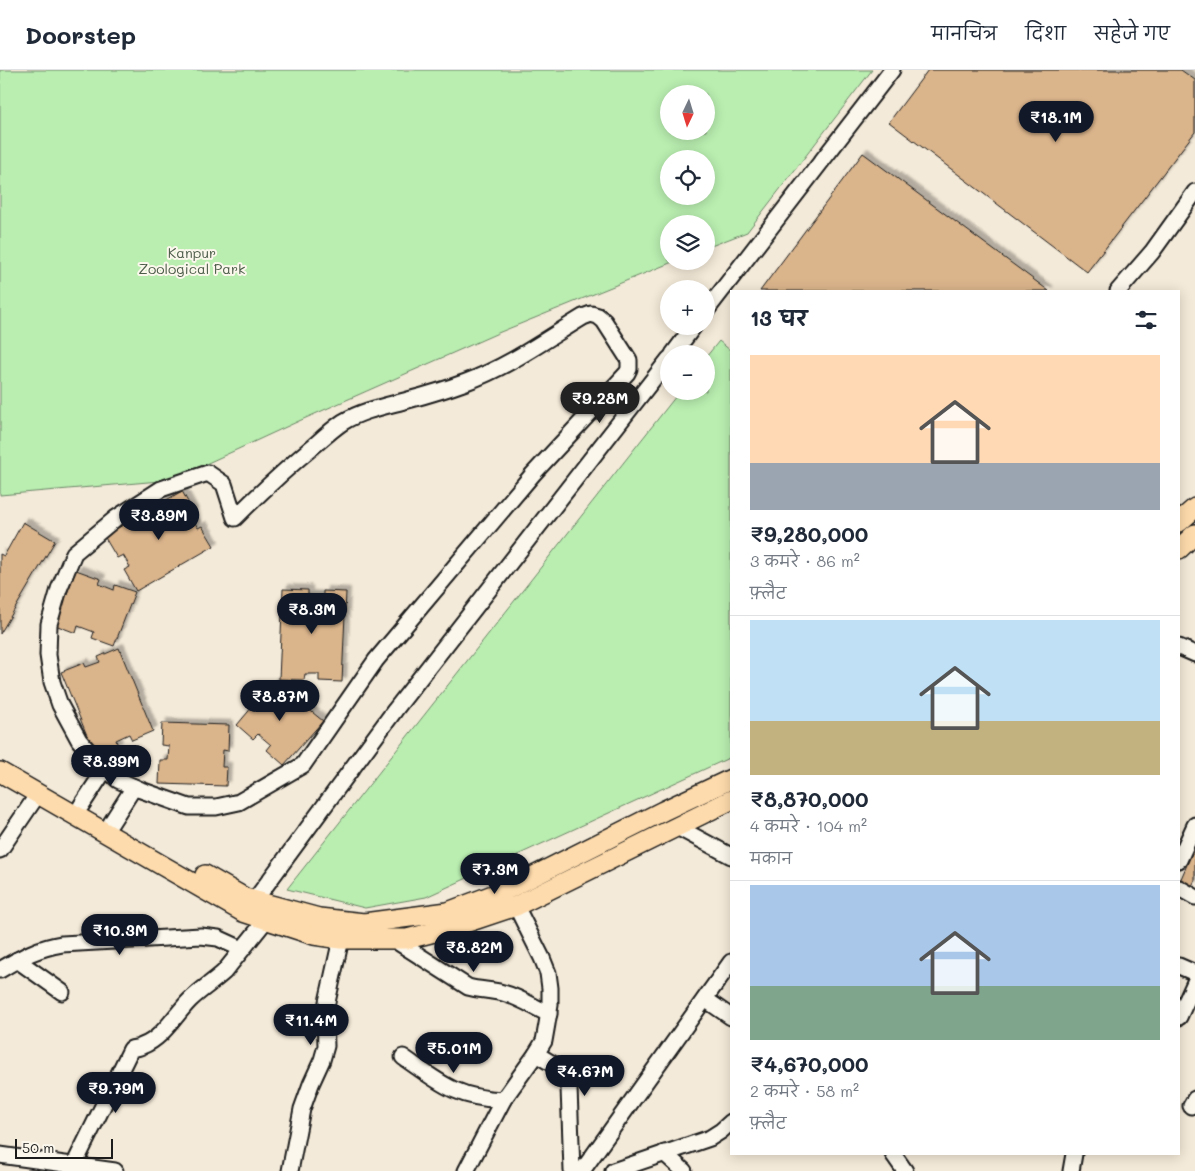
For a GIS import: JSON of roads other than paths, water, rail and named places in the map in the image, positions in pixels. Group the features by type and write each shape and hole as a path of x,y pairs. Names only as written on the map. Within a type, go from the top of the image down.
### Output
{"main road":[{"path":"1180,521 1195,508"},
{"path":"1180,547 1195,534"},
{"path":"0,759 245,898 320,918 342,930 393,939 407,939 450,928 516,906 730,800"},
{"path":"0,772 243,912 314,935 342,930 364,923 440,913 506,890 730,779"}],"street":[{"path":"715,299 892,70"},
{"path":"1119,290 1152,252 1195,192"},
{"path":"591,314 598,316 604,321 630,360 627,373 533,474 376,660 303,765 238,802 216,807 189,807 118,780 106,768 79,740 60,705 52,682 48,655 49,624 59,589 74,553 116,518 161,489 208,474 224,484 235,518 305,452 343,422 376,408 480,377 508,363 582,317 591,314"},
{"path":"679,345 687,335"},
{"path":"255,900 395,710 660,371"},
{"path":"1180,647 1195,654"},
{"path":"81,806 106,768"},
{"path":"111,823 134,787"},
{"path":"2,843 38,794"},
{"path":"1180,858 1195,825"},
{"path":"677,827 730,855"},
{"path":"1180,889 1195,897"},
{"path":"466,1171 503,1100 544,1041 549,1014 550,988 548,973 516,906"},
{"path":"74,1166 131,1049 143,1046 162,1032 191,1000 224,972 266,920"},
{"path":"290,1171 302,1109 326,1046 325,1016 342,930"},
{"path":"0,970 41,948 62,944 201,936 218,938 242,949"},
{"path":"393,939 468,987 506,994 549,1014"},
{"path":"17,960 62,992"},
{"path":"582,1171 730,963"},
{"path":"1180,966 1195,973"},
{"path":"1180,1015 1195,982"},
{"path":"705,999 730,1016"},
{"path":"536,1054 556,1066 563,1074 569,1088 572,1171"},
{"path":"403,1057 443,1086 478,1098 503,1100"},
{"path":"613,1171 710,1138 721,1132 730,1123"},
{"path":"664,1153 684,1171"},
{"path":"0,1155 116,1171"},
{"path":"894,1155 905,1171"},
{"path":"1071,1171 1074,1155"}],"park label":[{"name":"Kanpur Zoological Park","path":"192,260"}]}
